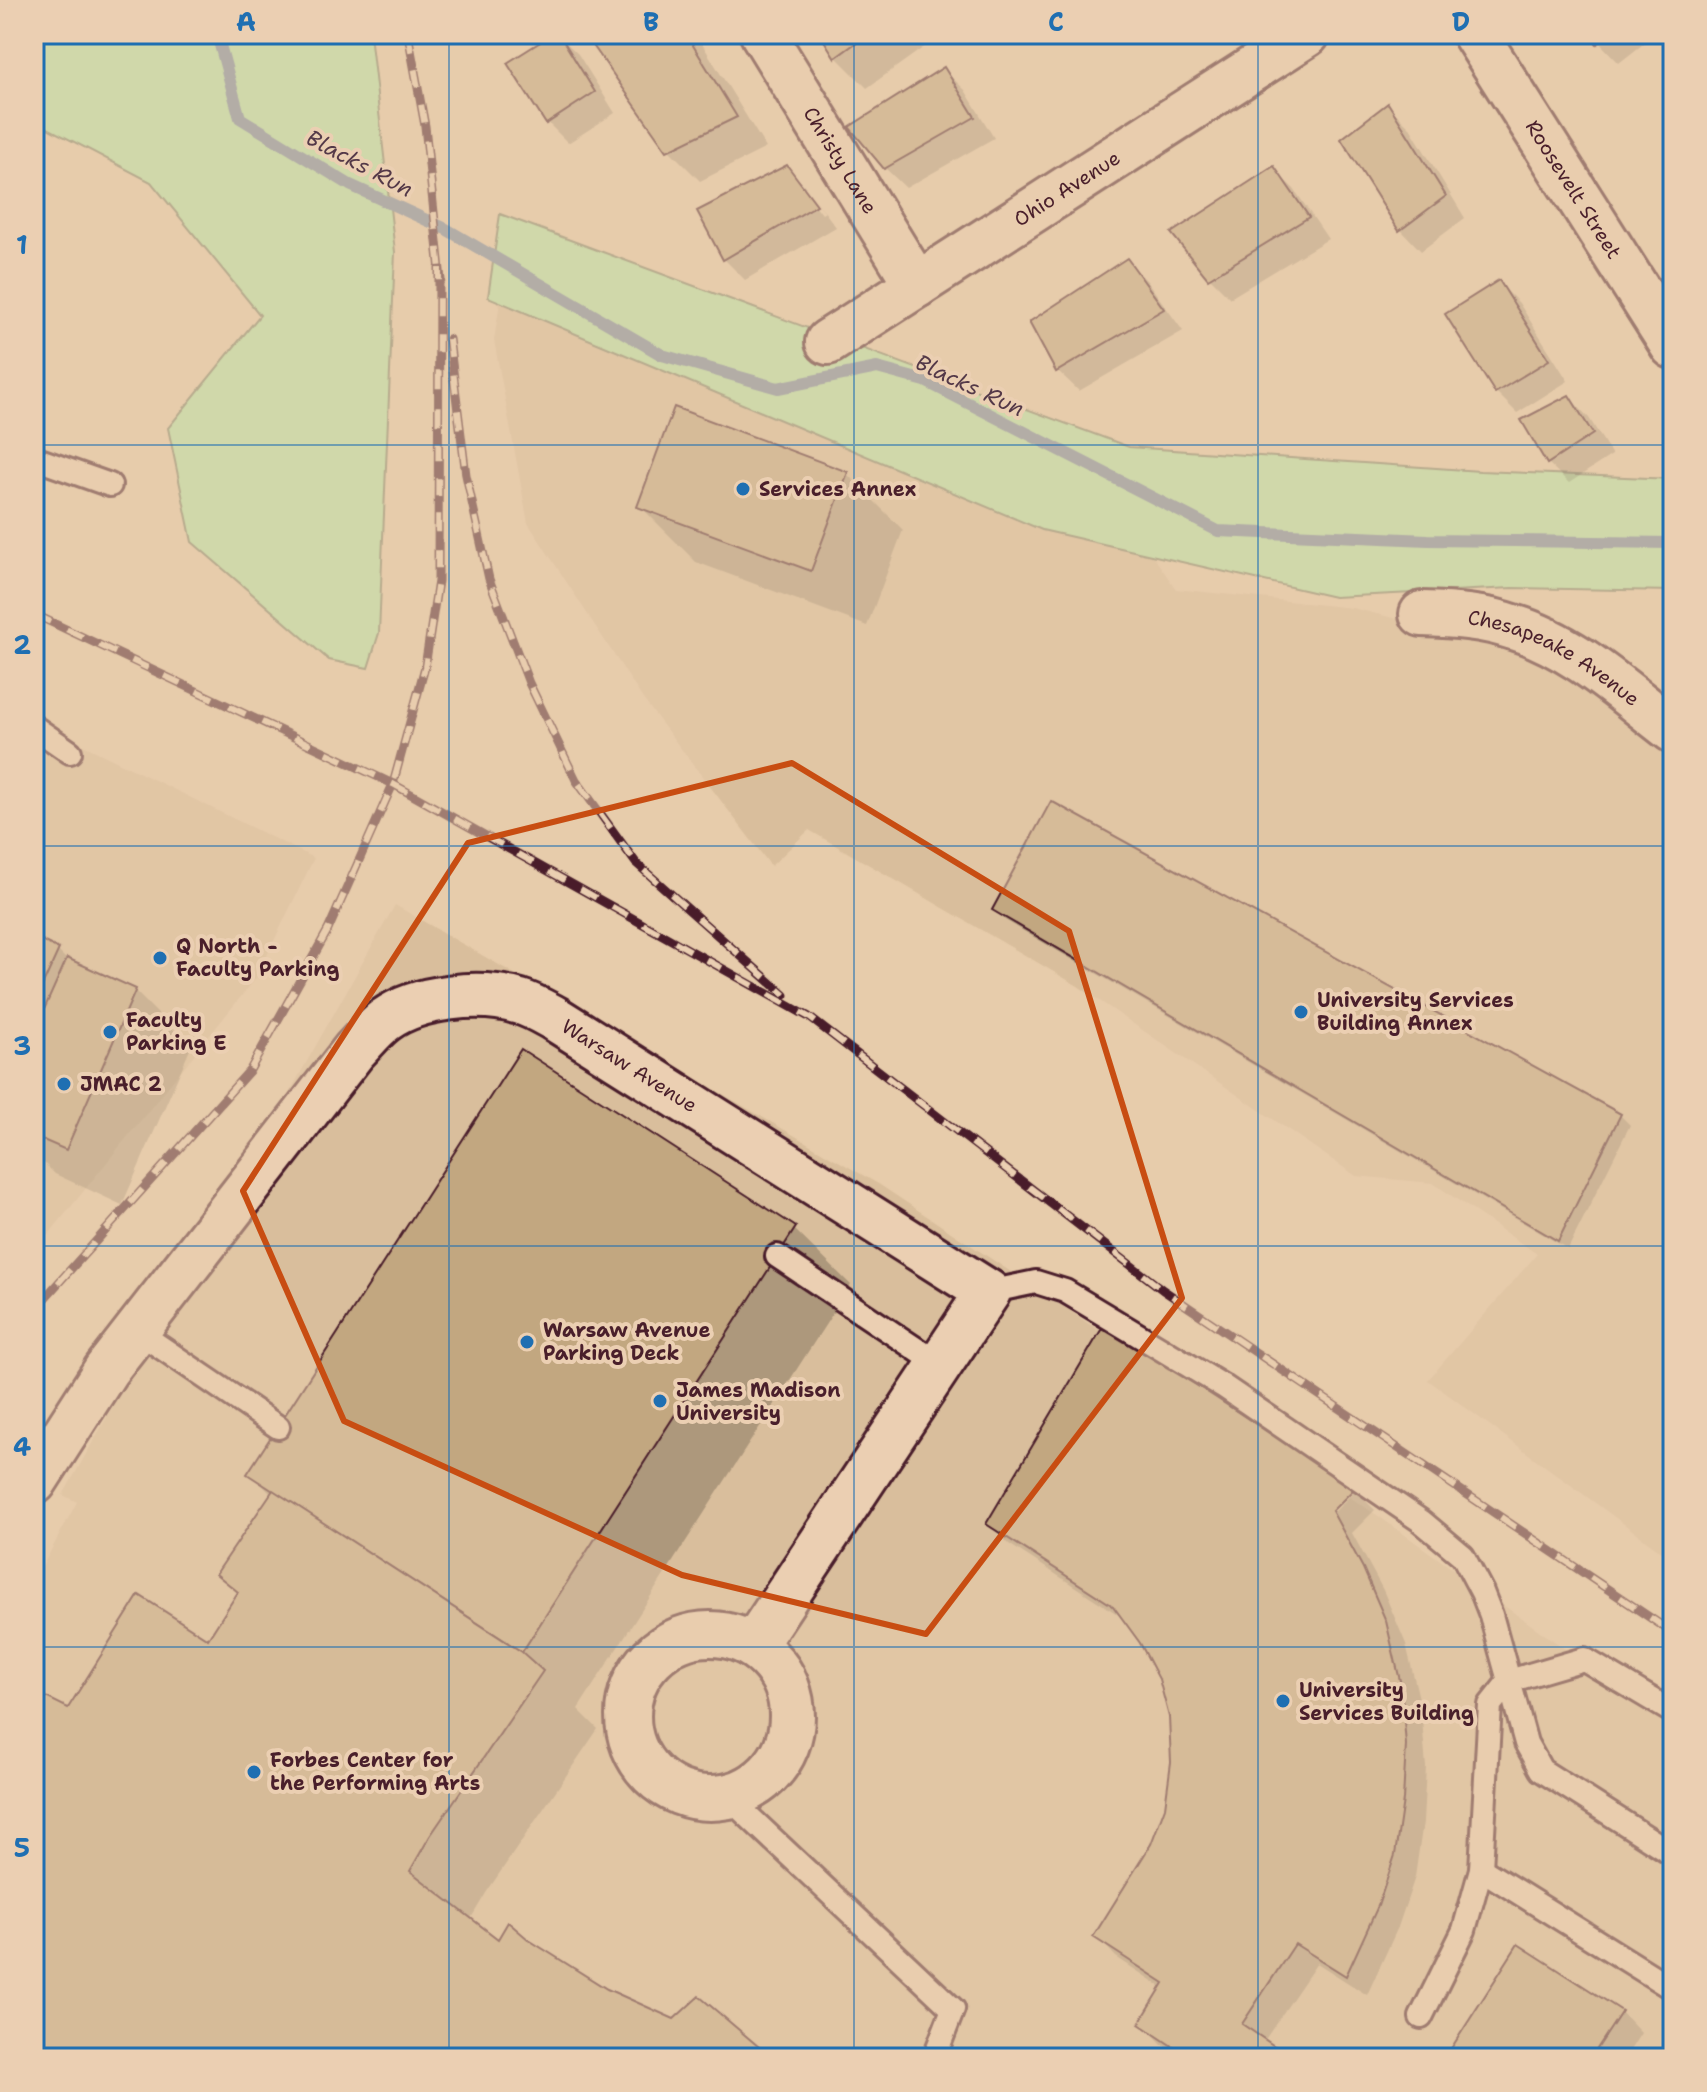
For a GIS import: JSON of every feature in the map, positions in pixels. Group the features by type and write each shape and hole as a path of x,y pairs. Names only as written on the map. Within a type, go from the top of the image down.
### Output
{"street":[{"name":"Christy Lane","path":"763,34 917,285"},
{"name":"Ohio Avenue","path":"828,342 1307,34"},
{"name":"Roosevelt Street","path":"1475,34 1662,303 1673,346"},
{"name":"Chesapeake Avenue","path":"1422,614 1495,622 1544,639 1572,654 1673,730"},
{"name":"Warsaw Avenue","path":"34,1482 106,1370 354,1051 386,1019 418,1004 454,997 491,996 521,1002 554,1018 988,1292"},
{"path":"753,1646 988,1292"},
{"path":"709,1634 726,1635 753,1646 776,1666 789,1692 793,1711 789,1740 770,1773 755,1786 728,1797 692,1798 656,1780 635,1752 627,1713 630,1694 643,1668 653,1656 678,1640 709,1634"}],"lane":[{"path":"34,458 110,485"},
{"path":"34,727 70,752"},
{"path":"777,1256 940,1365"},
{"path":"988,1292 1036,1282 1065,1291 1223,1386 1421,1521 1463,1556 1482,1592 1526,1743 1541,1770 1673,1854"},
{"path":"137,1331 278,1427"},
{"path":"1421,2017 1464,1930 1481,1869 1490,1705 1509,1681 1584,1659 1673,1712"},
{"path":"728,1797 953,2009 934,2058"},
{"path":"1481,1869 1673,1989"}],"highlighted area":[{"path":"792,763 1069,931 1182,1298 926,1634 682,1575 344,1421 243,1191 468,843"}],"shaded area":[{"path":"503,284 1123,513 1176,589 1352,608 1534,652 1673,759 1673,1560 1428,1380 1537,1254 1433,1183 1356,1176 1078,986 809,830 771,866 643,699 528,523 494,340"},
{"name":"Q North - Faculty Parking","path":"34,721 314,858 256,978 49,1234 34,1248"},
{"name":"James Madison University","path":"395,905 880,1185 1377,1515 1673,1726 1673,2058 34,2058 34,1582 77,1502 63,1495"}],"green space":[{"path":"34,34 370,34 395,252 379,633 368,668 329,660 192,542 168,428 260,315 151,182 34,121"},
{"path":"500,214 1129,447 1480,471 1673,479 1673,591 1512,588 1334,597 1042,530 488,297"}],"building":[{"path":"553,34 559,34 595,92 546,124 507,63"},
{"path":"585,34 686,34 737,117 667,151"},
{"path":"820,34 868,34 835,58"},
{"path":"1589,34 1610,34 1597,44"},
{"path":"944,67 975,117 884,169 849,127"},
{"path":"1388,103 1446,196 1399,231 1341,139"},
{"path":"787,165 817,205 723,260 697,211"},
{"path":"1274,166 1309,217 1208,279 1171,233"},
{"path":"1127,258 1164,309 1056,372 1029,322"},
{"path":"1499,280 1549,360 1495,393 1445,314"},
{"path":"1569,395 1593,434 1547,464 1521,420"},
{"name":"Services Annex","path":"674,407 848,472 811,571 637,507"},
{"name":"University Services Building Annex","path":"1051,801 1621,1114 1558,1241 992,910"},
{"path":"34,937 59,949 34,1004"},
{"name":"JMAC 2","path":"67,958 136,989 66,1150 34,1136 34,1032"},
{"name":"Warsaw Avenue Parking Deck","path":"521,1049 796,1227 522,1652 247,1474"},
{"name":"University Services Building","path":"1104,1325 1355,1488 1332,1511 1363,1568 1386,1621 1401,1685 1406,1745 1403,1800 1395,1855 1378,1906 1346,1976 1295,1944 1242,2024 1292,2058 1190,2058 1139,2024 1164,1983 1093,1937 1151,1844 1165,1807 1171,1762 1169,1717 1159,1679 1140,1643 1113,1606 986,1524"},
{"name":"Forbes Center for the Performing Arts","path":"273,1490 522,1652 543,1671 430,1836 410,1871 498,1939 508,1922 529,1940 607,1989 674,2019 699,1996 772,2058 34,2058 34,1691 68,1708 139,1595 208,1639 238,1592 216,1574"},
{"path":"1518,1944 1622,2011 1591,2058 1445,2058"}],"waterway":[{"name":"Blacks Run","path":"217,34 240,118 350,185 446,229 662,355 778,388 877,368 925,381 1218,531 1428,540 1673,543"}],"railway":[{"path":"408,34 425,126 441,280"},
{"path":"34,1310 250,1070 328,930 393,784 425,667 438,581 439,268"},
{"path":"449,339 466,475 489,579 529,683 576,780 636,863 785,995"},
{"path":"34,614 393,784 809,1017 1163,1290 1673,1633"}],"place":[{"name":"Services Annex","path":"743,489"},
{"name":"Q North - Faculty Parking","path":"160,958"},
{"name":"University Services Building Annex","path":"1301,1012"},
{"name":"Faculty Parking E","path":"110,1032"},
{"name":"JMAC 2","path":"64,1084"},
{"name":"Warsaw Avenue Parking Deck","path":"527,1342"},
{"name":"James Madison University","path":"660,1401"},
{"name":"University Services Building","path":"1283,1701"},
{"name":"Forbes Center for the Performing Arts","path":"254,1772"}]}
